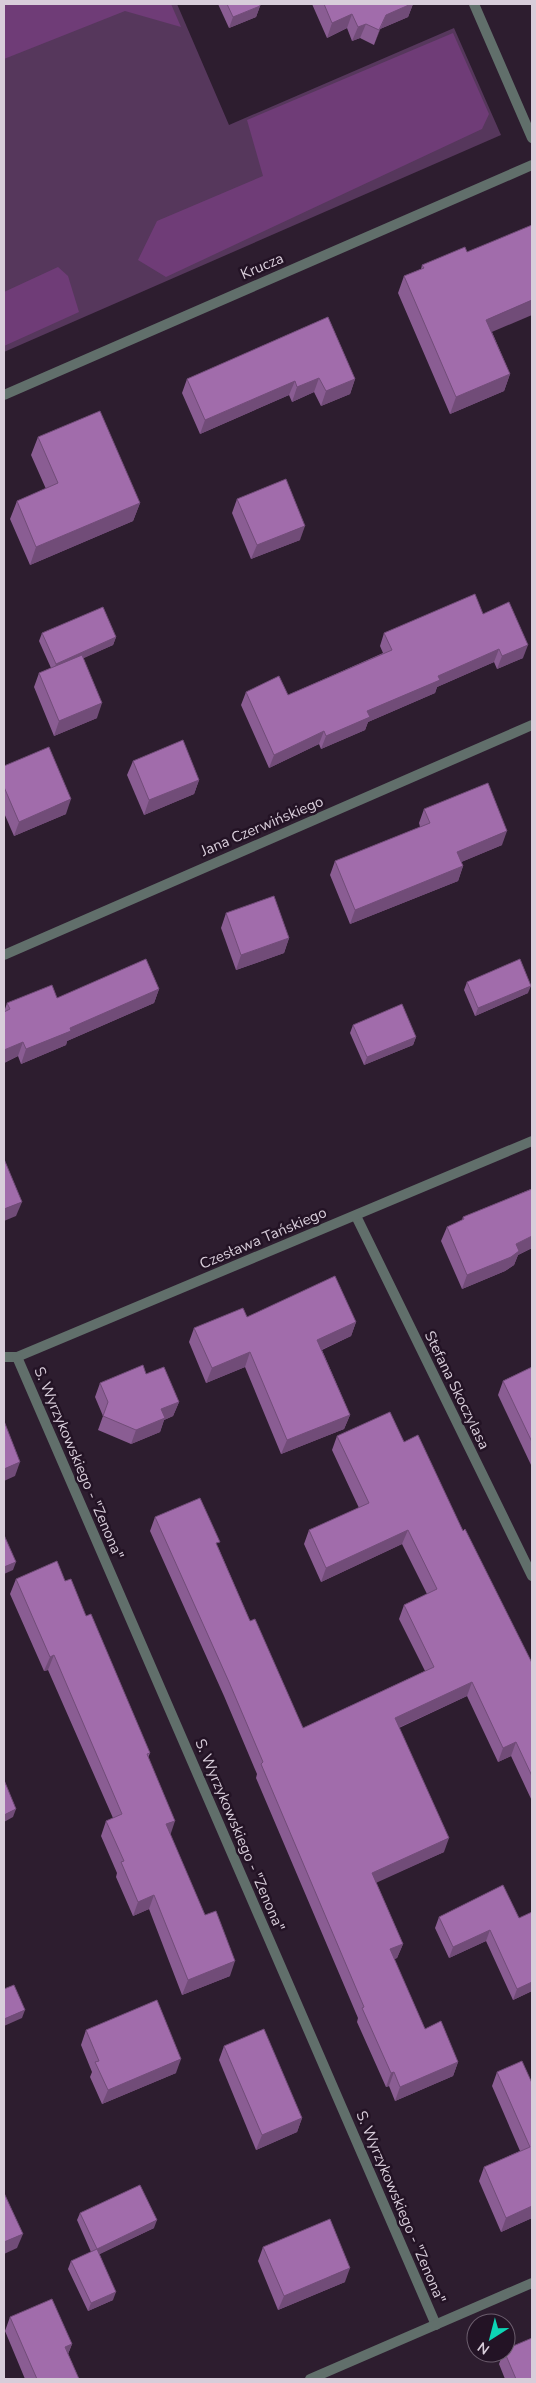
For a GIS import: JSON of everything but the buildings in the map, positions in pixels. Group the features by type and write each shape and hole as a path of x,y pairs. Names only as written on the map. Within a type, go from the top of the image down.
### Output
{"street":[{"path":"474,4 532,138"},
{"name":"Krucza","path":"4,394 532,165"},
{"name":"Jana Czerwińskiego","path":"4,955 532,725"},
{"name":"Czesława Tańskiego","path":"4,1357 17,1357 532,1141"},
{"name":"Stefana Skoczylasa","path":"356,1216 532,1576"},
{"name":"S. Wyrzykowskiego - \"Zenona\"","path":"17,1357 436,2325"},
{"path":"310,2379 532,2283"}],"shaded area":[{"path":"4,4 177,4 229,125 454,28 501,135 4,352"},
{"path":"4,4 171,4 181,27 125,11 4,59"},
{"path":"453,33 489,114 482,129 166,277 138,260 157,221 263,176 247,120"},
{"path":"58,267 68,276 79,312 4,346 4,292"}]}
